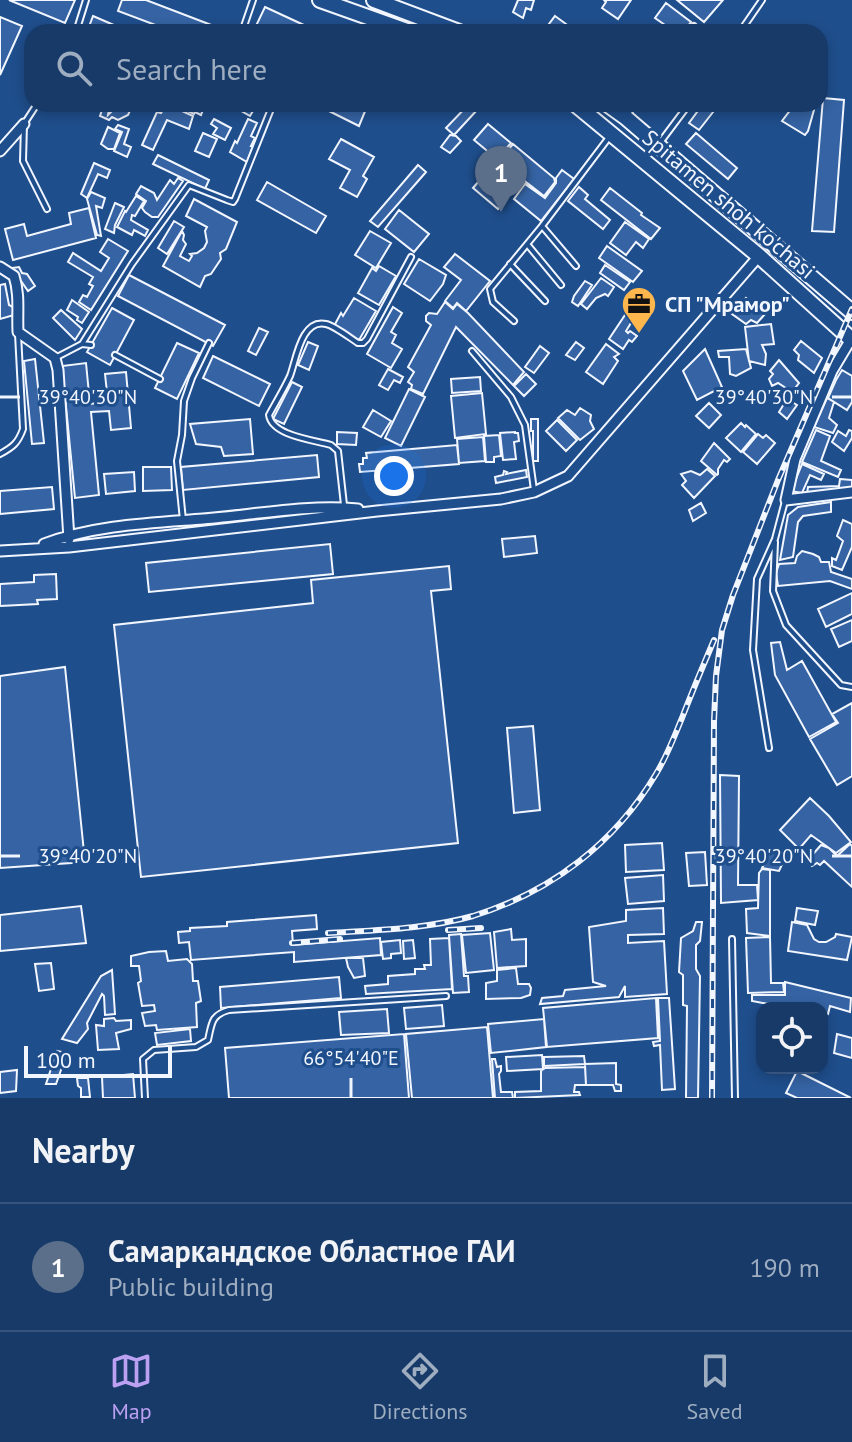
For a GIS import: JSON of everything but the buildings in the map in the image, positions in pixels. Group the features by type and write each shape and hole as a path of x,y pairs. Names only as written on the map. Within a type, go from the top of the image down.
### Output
{"main road":[{"path":"320,0 388,24"},
{"path":"374,0 438,24"},
{"name":"Spitamen shoh ko'chasi","path":"585,112 759,256 852,339"},
{"name":"Spitamen shoh ko'chasi","path":"618,112 852,312"}],"street":[{"path":"0,151 24,124"},
{"path":"69,541 501,499 534,492 568,476 759,256"},
{"path":"0,267 14,276 19,293 18,332 55,358 69,541"},
{"path":"852,339 832,371 795,459 786,500 852,492"},
{"path":"0,551 35,548 183,520 308,509 377,511"}],"lane":[{"path":"78,24 86,0"},
{"path":"245,24 253,0"},
{"path":"746,24 762,0"},
{"path":"32,112 24,124 23,161 47,209"},
{"path":"55,358 82,344 132,264 189,185 233,202 270,112"},
{"path":"625,117 629,112"},
{"path":"658,146 683,112"},
{"path":"514,321 493,302 490,289 611,134"},
{"path":"542,226 576,266"},
{"path":"527,244 561,285"},
{"path":"344,508 336,448 287,433 275,427 269,415 291,374 303,337 310,328 328,324 363,343 411,257"},
{"path":"510,264 545,301"},
{"path":"0,454 14,446 23,429 18,332"},
{"path":"183,520 177,461 185,389 209,343"},
{"path":"82,344 91,345"},
{"path":"472,351 511,397 525,425 534,492"},
{"path":"115,355 160,379"},
{"path":"769,748 753,650 757,579 775,539 786,500"},
{"path":"775,539 773,591 786,625 841,685 852,687"},
{"path":"732,939 735,1098"},
{"path":"145,1098 143,1059 154,1050 196,1047 208,1040 218,1013 446,996"}],"railway":[{"path":"712,1098 714,721 722,630 778,480 852,309"},
{"path":"328,933 420,926 473,916 529,893 578,862 621,822 656,774 714,640"},
{"path":"448,930 481,928"},
{"path":"292,943 340,939"}],"place":[{"name":"Самаркандское Областное ГАИ","path":"501,212"},
{"name":"СП \"Мрамор\"","path":"639,335"}]}
